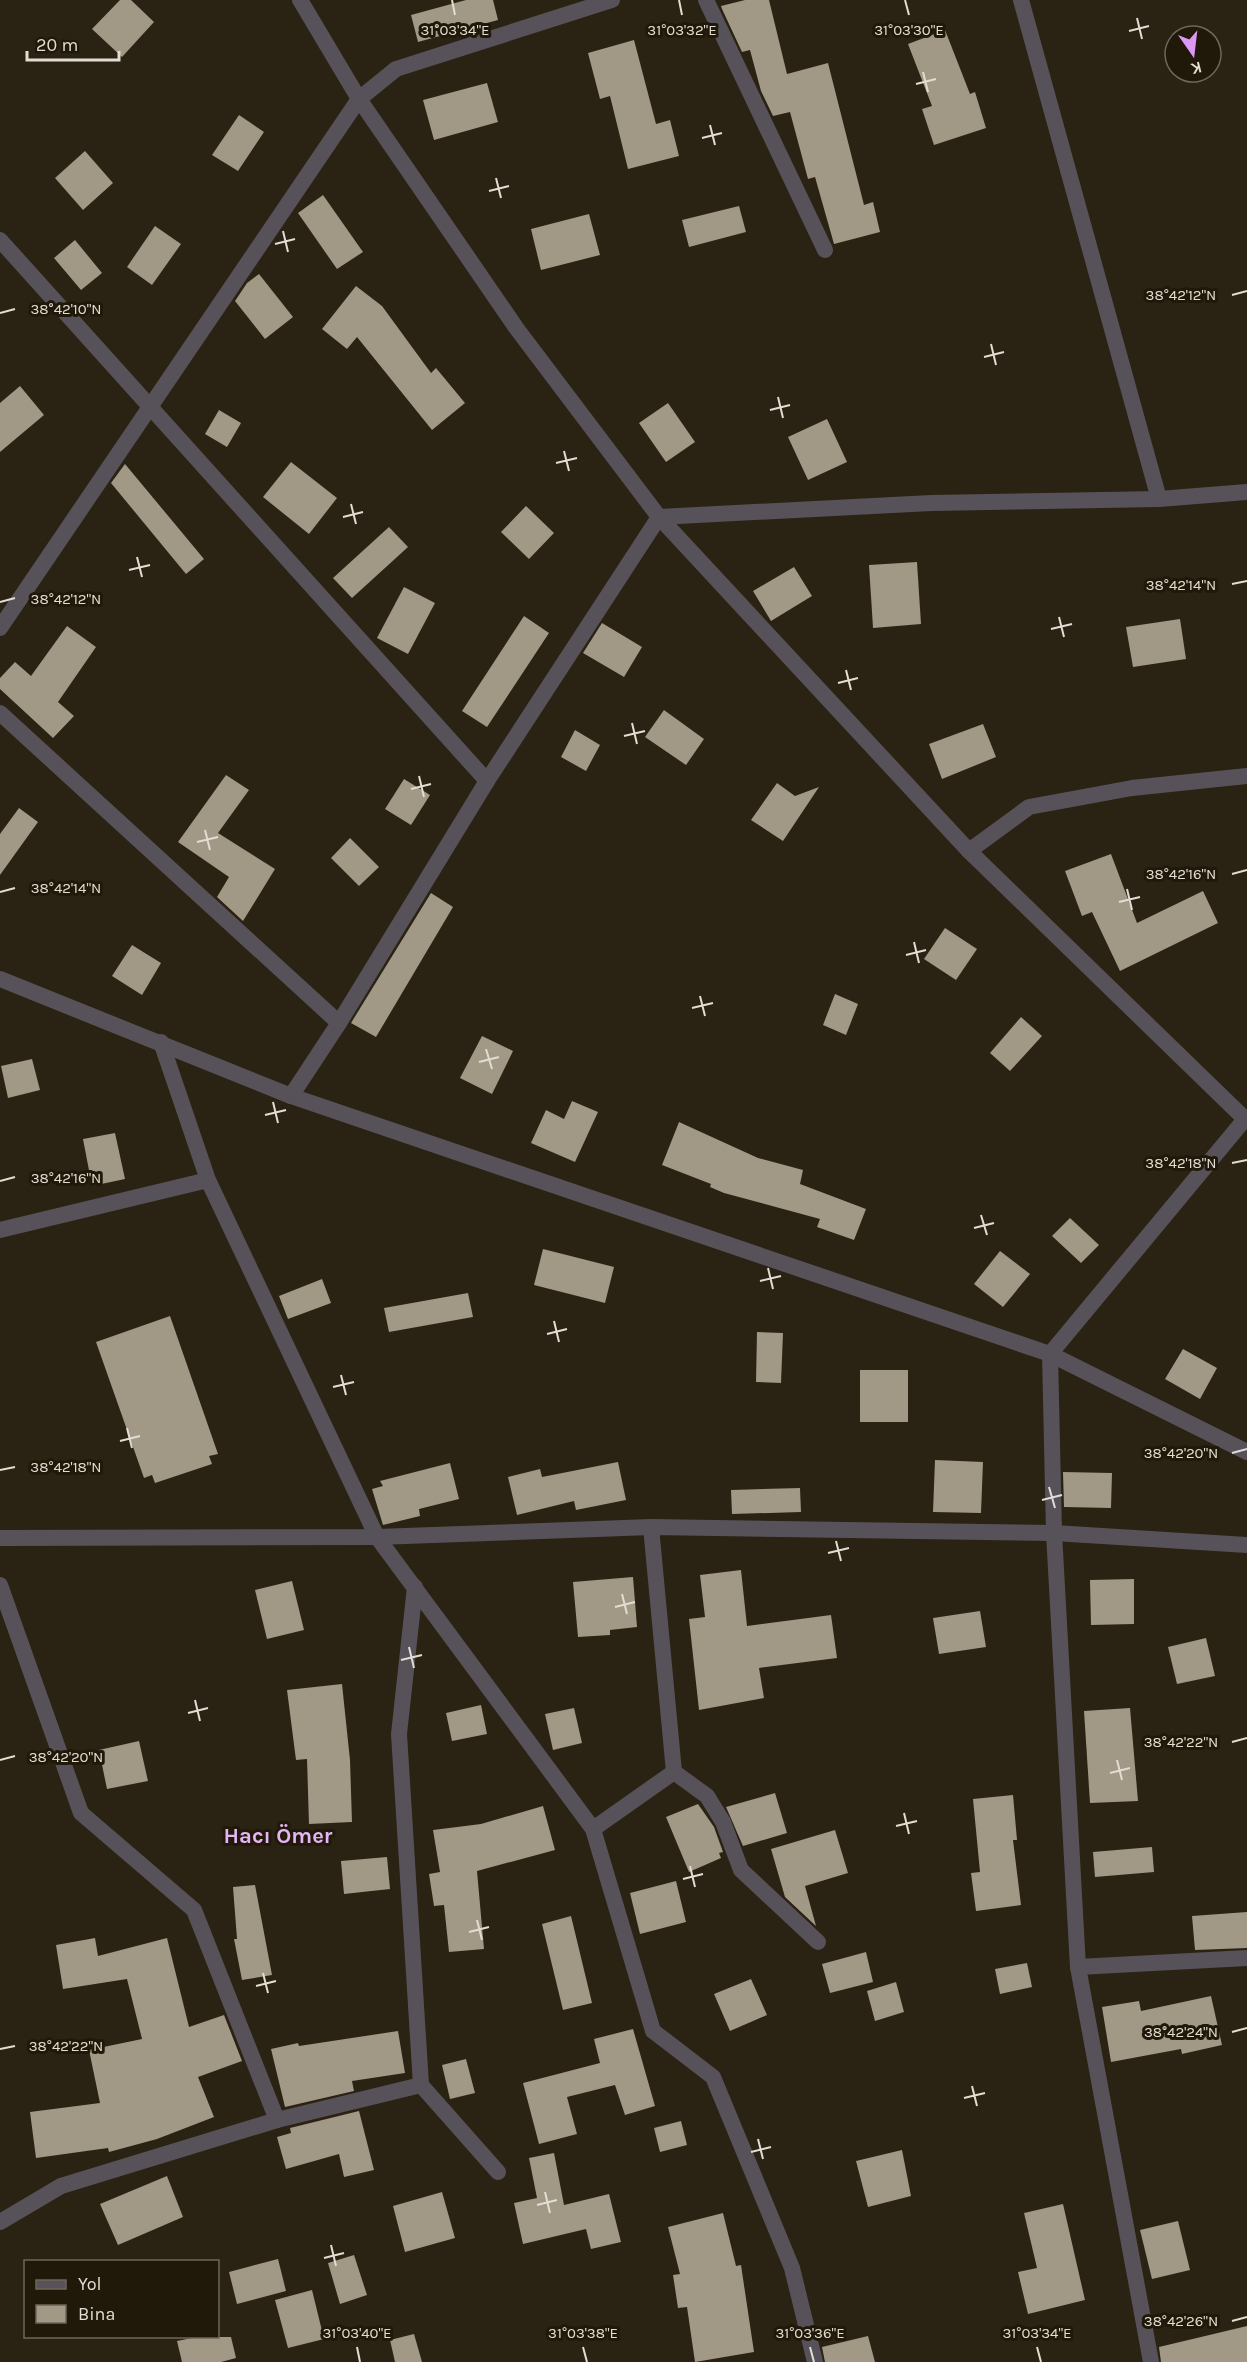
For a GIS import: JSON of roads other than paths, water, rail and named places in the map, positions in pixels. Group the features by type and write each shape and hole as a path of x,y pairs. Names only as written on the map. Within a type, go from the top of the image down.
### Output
{"street":[{"path":"300,0 360,99 517,329 659,517 969,851 1246,1120 1050,1354 1054,1533 1078,1967 1150,2362"},
{"path":"0,628 360,99 396,69 612,0"},
{"path":"706,0 825,250"},
{"path":"1021,0 1159,500"},
{"path":"0,240 487,781"},
{"path":"659,517 931,503 1159,500 1247,492"},
{"path":"291,1096 339,1023 487,781 659,517"},
{"path":"0,714 339,1023"},
{"path":"969,851 1029,807 1132,788 1247,776"},
{"path":"0,979 291,1096 1050,1354 1247,1452"},
{"path":"161,1042 208,1180 377,1537 593,1829 653,2031 713,2077 792,2268 815,2362"},
{"path":"0,1230 208,1180"},
{"path":"651,1527 674,1772 707,1796 723,1822 741,1870 818,1942"},
{"path":"0,1538 377,1537 651,1527 1054,1533 1247,1545"},
{"path":"0,1585 81,1813 194,1910 277,2120"},
{"path":"415,1587 399,1734 421,2085 498,2172"},
{"path":"593,1829 674,1772"},
{"path":"1078,1967 1247,1958"},
{"path":"0,2222 61,2186 277,2120 421,2085"}],"district":[{"name":"Hacı Ömer","path":"278,1836"}]}
